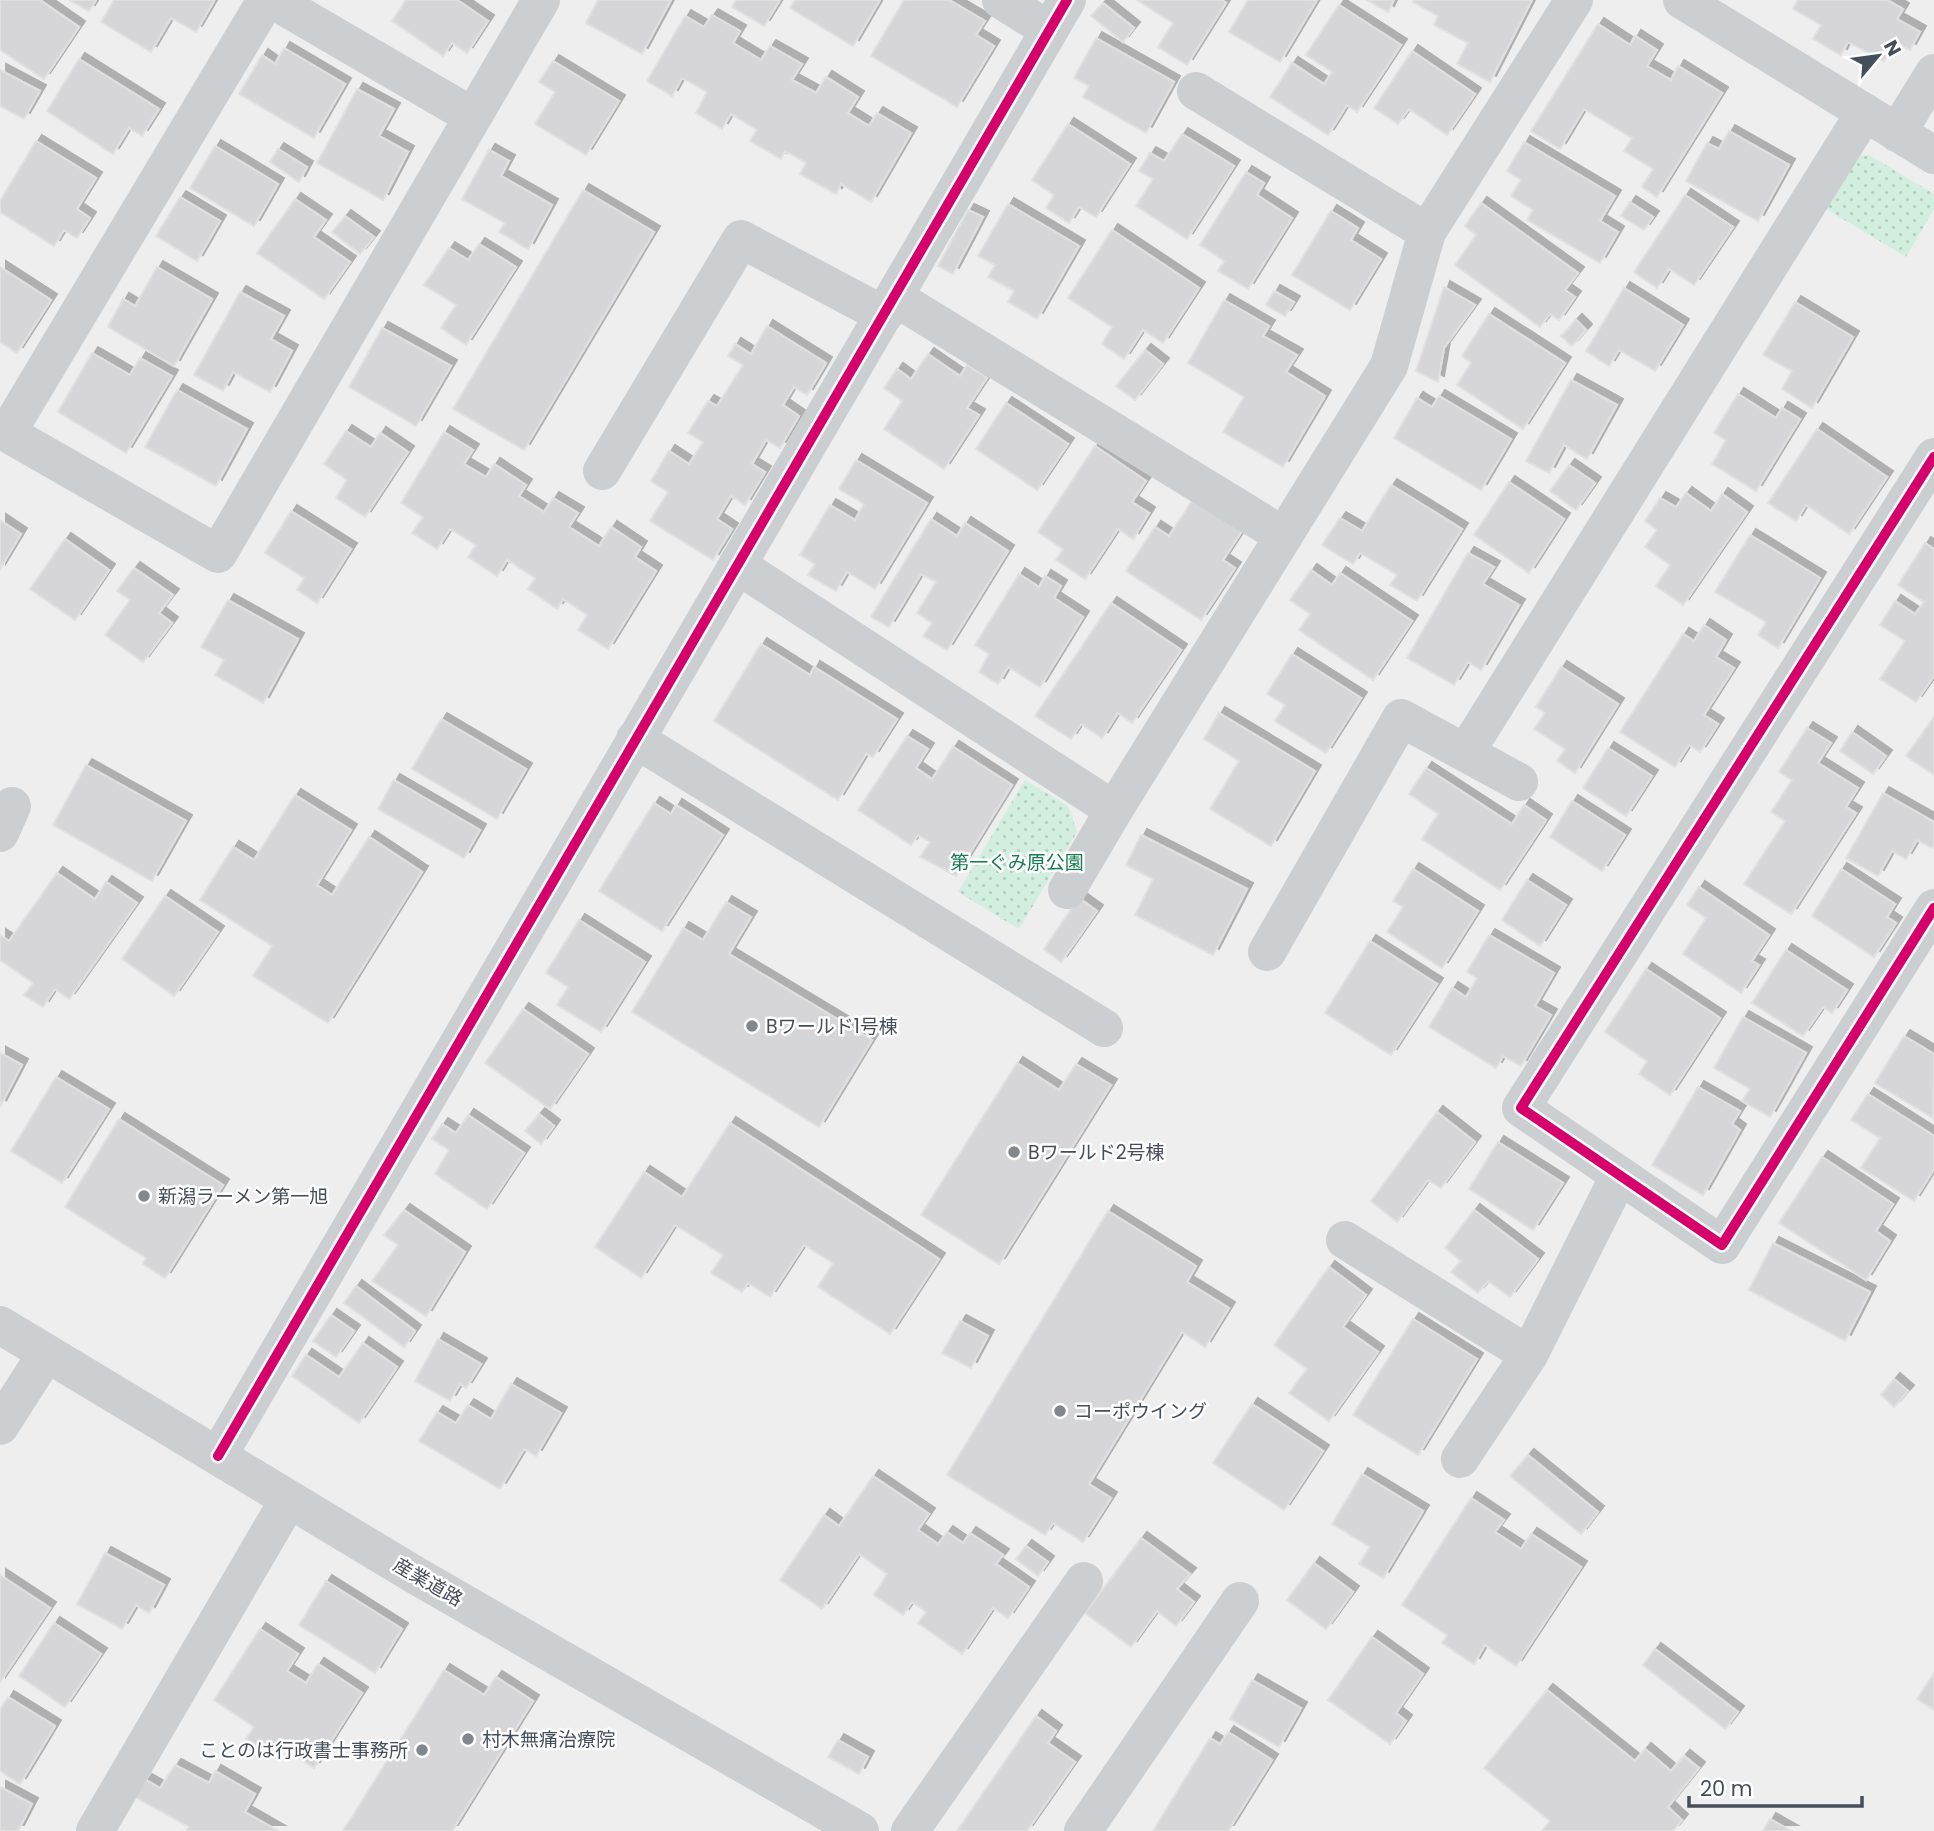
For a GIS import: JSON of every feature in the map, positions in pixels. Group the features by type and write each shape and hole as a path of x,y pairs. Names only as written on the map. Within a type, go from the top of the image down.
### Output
{"street":[{"path":"267,0 8,433 218,554 541,0"},
{"path":"273,0 472,116"},
{"path":"218,1456 1058,15 1001,0"},
{"path":"1067,890 1389,366 1427,232 1574,0"},
{"path":"1682,0 1934,155"},
{"path":"1898,132 1934,73"},
{"path":"1196,91 1427,232"},
{"path":"1466,752 1865,112"},
{"path":"602,471 741,239 889,306 1284,536"},
{"path":"1934,457 1521,1108 1721,1245 1934,908"},
{"path":"737,565 1114,810"},
{"path":"1268,951 1401,718 1519,782"},
{"path":"635,739 1104,1028"},
{"path":"1460,1459 1529,1355 1619,1176"},
{"path":"1345,1240 1529,1355"},
{"name":"産業道路","path":"0,1325 415,1575 860,1831"},
{"path":"0,1426 46,1354"},
{"path":"95,1831 289,1499"},
{"path":"910,1831 1084,1581"},
{"path":"1083,1831 1240,1601"}],"green space":[{"path":"1869,155 1934,194 1934,209 1906,257 1821,206 1849,157"},
{"name":"第一ぐみ原公園","path":"1025,780 1068,806 1077,832 1019,929 958,892"}],"building":[{"path":"0,0 40,0 79,27 44,79 0,50"},
{"path":"69,0 96,0 89,11"},
{"path":"114,0 214,1 196,32 171,18 151,52 101,22"},
{"path":"406,0 457,0 488,21 467,53 452,43 443,56 392,21"},
{"path":"598,0 671,0 642,54 586,23"},
{"path":"736,0 780,0 764,26 732,7"},
{"path":"795,0 880,0 853,46 790,8"},
{"path":"904,0 949,0 985,21 976,35 994,46 957,107 871,56"},
{"path":"1137,0 1222,0 1226,3 1187,65 1158,47 1173,23"},
{"path":"1248,0 1317,0 1280,62 1229,32"},
{"path":"1367,0 1394,0 1388,12"},
{"path":"1532,0 1490,82 1457,64 1468,43 1434,25 1438,16 1413,2"},
{"path":"1798,0 1887,0 1903,9 1897,19 1920,32 1910,50 1895,42 1884,61 1848,42 1841,55 1813,39 1821,25 1793,9"},
{"path":"1103,3 1134,28 1123,42 1091,16"},
{"path":"1339,5 1401,45 1357,112 1347,105 1328,135 1270,97 1292,63 1324,84 1332,72 1306,55"},
{"path":"712,15 740,31 733,43 761,60 770,46 802,64 792,80 816,93 826,77 858,97 848,113 869,126 877,113 911,133 871,202 841,184 836,194 800,174 806,163 785,151 781,159 750,141 757,130 731,114 722,129 696,113 707,92 682,78 672,96 647,81 685,16 704,27"},
{"path":"1598,24 1630,45 1635,36 1657,50 1647,66 1671,80 1678,66 1722,93 1657,197 1642,187 1653,169 1624,151 1632,138 1584,109 1560,149 1531,131"},
{"path":"1096,38 1174,82 1146,133 1083,97 1089,86 1074,78"},
{"path":"284,48 345,84 314,138 239,94 262,55 275,64"},
{"path":"1412,51 1475,94 1447,135 1409,109 1398,124 1374,108"},
{"path":"79,59 159,109 142,136 129,128 113,154 47,111"},
{"path":"553,61 619,101 586,155 535,124 555,92 539,82"},
{"path":"0,70 40,91 24,119 0,106"},
{"path":"357,89 394,109 379,136 408,152 383,200 317,163"},
{"path":"1068,124 1130,164 1096,217 1079,207 1069,223 1046,208 1054,195 1032,180"},
{"path":"1729,131 1789,165 1758,221 1686,181 1707,143 1719,149"},
{"path":"1182,134 1234,166 1187,239 1136,206 1153,179 1139,171 1150,153 1164,161"},
{"path":"36,141 96,178 77,209 90,218 77,238 64,230 54,246 0,212 0,201"},
{"path":"1524,142 1615,196 1600,221 1618,232 1600,263 1527,220 1533,210 1511,196 1521,180 1507,171"},
{"path":"215,146 278,184 254,226 190,188"},
{"path":"278,149 307,167 299,182 270,162"},
{"path":"489,150 509,161 501,176 552,205 528,249 499,232 505,223 462,199"},
{"path":"1246,172 1264,183 1257,195 1292,218 1248,289 1218,271 1224,261 1200,245"},
{"path":"583,190 654,232 524,450 453,409"},
{"path":"1685,195 1733,227 1694,285 1669,269 1657,288 1634,272"},
{"path":"180,197 220,221 197,261 156,236"},
{"path":"295,199 326,220 314,237 350,262 324,299 257,253"},
{"path":"1630,202 1653,217 1644,230 1621,216"},
{"path":"1481,203 1578,273 1565,290 1575,297 1559,320 1550,314 1540,327 1455,265 1476,235 1465,226"},
{"path":"1008,204 1079,246 1037,319 1008,302 1014,291 988,277 995,265 978,256"},
{"path":"968,210 983,217 953,274 938,266"},
{"path":"1331,211 1358,228 1351,240 1381,259 1350,310 1292,275"},
{"path":"345,216 374,237 360,254 332,232"},
{"path":"1112,230 1199,288 1163,343 1143,330 1124,359 1102,344 1112,327 1068,298"},
{"path":"479,244 516,267 466,345 441,328 456,305 424,285 449,248 468,260"},
{"path":"0,267 51,300 17,353 0,342"},
{"path":"157,267 212,299 174,366 108,327 123,299 135,306"},
{"path":"1444,287 1475,305 1444,348 1438,382 1416,371"},
{"path":"1624,288 1683,325 1655,371 1619,350 1609,366 1586,351"},
{"path":"1274,291 1294,302 1285,316 1266,305"},
{"path":"240,292 284,316 271,339 292,351 270,392 233,372 223,391 194,375"},
{"path":"1224,300 1269,326 1263,336 1297,355 1286,372 1325,396 1283,467 1223,432 1244,397 1188,363"},
{"path":"1795,302 1853,337 1812,408 1782,389 1792,371 1763,355"},
{"path":"1489,314 1565,363 1523,429 1457,385 1471,363 1462,356"},
{"path":"1576,320 1586,330 1572,346 1561,336"},
{"path":"767,326 826,363 807,395 794,387 783,405 799,416 780,448 766,440 752,464 765,472 745,505 731,496 717,519 732,529 713,560 650,521 668,492 651,481 669,451 689,464 703,442 688,433 708,401 717,406 743,365 728,356 735,344 751,354"},
{"path":"382,328 451,366 416,426 349,387"},
{"path":"1145,350 1163,364 1135,400 1116,386"},
{"path":"92,353 130,375 140,358 172,376 126,453 58,412"},
{"path":"928,354 960,376 967,365 987,378 967,408 979,415 944,469 884,429 902,401 884,388 897,369 911,379"},
{"path":"1571,380 1617,405 1587,459 1564,445 1549,473 1526,461"},
{"path":"177,390 247,429 216,486 145,447"},
{"path":"1738,394 1776,418 1782,408 1800,419 1756,491 1712,464 1726,440 1714,433"},
{"path":"1439,396 1511,439 1481,490 1394,438 1417,398 1432,407"},
{"path":"1006,403 1068,444 1037,490 976,449"},
{"path":"1817,429 1887,477 1849,534 1806,505 1796,521 1768,503"},
{"path":"346,431 371,447 380,433 408,452 365,517 336,498 347,480 324,464"},
{"path":"444,432 473,450 464,464 486,477 494,464 526,485 519,496 544,512 553,498 578,513 569,527 599,546 611,527 641,547 635,557 656,571 608,649 578,630 587,615 563,599 557,609 528,589 535,578 507,560 497,576 468,557 476,545 450,529 437,549 412,533 423,517 401,503"},
{"path":"1095,446 1146,481 1132,502 1149,513 1133,539 1118,529 1085,579 1056,560 1063,549 1038,532"},
{"path":"856,460 927,503 875,589 847,572 836,591 808,575 815,564 800,555 830,505 855,520 864,504 839,489"},
{"path":"1569,465 1595,483 1576,510 1550,491"},
{"path":"1509,482 1564,519 1529,573 1474,535"},
{"path":"1391,485 1462,529 1417,601 1390,585 1397,575 1360,553 1353,564 1322,545 1340,518 1362,531"},
{"path":"1686,493 1711,511 1722,494 1747,512 1683,605 1656,586 1670,565 1645,547 1657,530 1645,521 1660,498 1676,507"},
{"path":"1193,499 1242,531 1223,560 1235,568 1201,620 1126,571 1155,527 1169,536"},
{"path":"291,511 351,549 317,603 297,590 304,578 265,553"},
{"path":"931,519 957,536 965,523 1008,551 947,650 923,636 932,623 917,613 936,582 921,574 889,627 871,617"},
{"path":"0,520 21,534 0,569"},
{"path":"1750,535 1820,578 1778,648 1758,635 1766,622 1715,592"},
{"path":"65,539 109,570 75,620 30,589"},
{"path":"1925,543 1934,549 1934,676 1916,702 1880,679 1905,641 1880,625 1895,601 1915,614 1924,602 1898,585"},
{"path":"1468,553 1494,567 1483,584 1519,605 1481,670 1468,662 1454,685 1407,658"},
{"path":"134,568 173,595 159,613 172,623 143,662 105,635 130,600 117,591"},
{"path":"1311,570 1332,585 1340,573 1412,621 1373,680 1299,630 1310,614 1290,600"},
{"path":"1019,574 1039,587 1045,576 1061,586 1054,598 1083,617 1040,687 1008,667 998,684 979,672 989,654 975,645"},
{"path":"228,600 298,639 263,703 215,675 224,660 201,647"},
{"path":"1111,603 1181,650 1132,723 1118,713 1102,738 1081,724 1071,739 1035,716"},
{"path":"1704,625 1726,640 1716,657 1734,668 1704,715 1718,724 1700,752 1689,745 1675,767 1620,732 1683,634 1694,641"},
{"path":"761,644 810,675 814,667 897,719 873,757 866,754 838,800 714,721"},
{"path":"1292,654 1361,698 1326,753 1275,721 1285,705 1267,694"},
{"path":"1561,667 1618,704 1575,773 1557,761 1565,749 1534,729 1545,713 1536,707"},
{"path":"1219,713 1315,771 1271,846 1210,809 1239,761 1204,739"},
{"path":"1934,717 1934,775 1906,756"},
{"path":"441,719 526,769 497,819 412,769"},
{"path":"1807,728 1831,743 1818,763 1858,788 1846,807 1856,813 1791,914 1744,884 1785,821 1771,812 1792,780 1779,772"},
{"path":"1852,732 1886,756 1873,774 1840,751"},
{"path":"907,736 928,749 916,768 932,779 953,747 1012,785 956,876 920,857 930,842 918,835 911,845 858,810"},
{"path":"1608,748 1652,776 1626,816 1583,788"},
{"path":"86,765 186,821 152,881 53,825"},
{"path":"1426,768 1512,824 1524,805 1546,820 1500,890 1422,839 1438,814 1409,794"},
{"path":"394,780 480,830 464,858 378,809"},
{"path":"1883,793 1934,822 1934,845 1932,848 1917,840 1906,859 1892,851 1878,876 1846,858"},
{"path":"295,795 351,830 317,885 332,895 369,837 422,872 328,1023 253,976 272,946 200,900 233,847 254,860"},
{"path":"1572,801 1625,835 1602,871 1550,837"},
{"path":"654,803 671,814 676,805 723,835 662,931 599,891"},
{"path":"1141,835 1247,889 1213,955 1135,915 1153,879 1126,865"},
{"path":"1413,869 1478,911 1442,968 1387,932 1403,907 1393,901"},
{"path":"1841,869 1895,904 1887,917 1896,923 1874,957 1812,916"},
{"path":"57,873 95,899 106,882 137,903 69,999 55,989 43,1007 24,995 33,983 0,960 0,935 9,941"},
{"path":"1527,880 1566,905 1540,946 1502,920"},
{"path":"1699,887 1769,935 1752,961 1759,965 1741,993 1683,954 1706,918 1687,905"},
{"path":"165,896 218,932 174,996 122,959"},
{"path":"1079,898 1097,911 1061,962 1044,949"},
{"name":"Bワールド1号棟","path":"726,902 751,917 729,954 872,1040 819,1127 632,1012 683,928 703,940"},
{"path":"579,920 645,962 601,1032 557,1005 568,987 546,973"},
{"path":"1489,935 1554,973 1535,1006 1551,1015 1521,1066 1503,1056 1496,1068 1429,1027 1452,988 1466,997 1477,978 1467,972"},
{"path":"1370,941 1437,984 1391,1055 1325,1013"},
{"path":"1786,950 1847,990 1832,1013 1823,1007 1803,1036 1752,1003"},
{"path":"1646,969 1720,1018 1670,1095 1639,1074 1647,1061 1605,1032"},
{"path":"523,1009 588,1054 550,1109 485,1063"},
{"path":"1743,1017 1806,1053 1770,1117 1742,1101 1750,1089 1714,1068"},
{"path":"1904,1036 1934,1054 1933,1118 1875,1083"},
{"path":"0,1053 22,1065 0,1107"},
{"name":"Bワールド2号棟","path":"1017,1063 1059,1090 1076,1064 1111,1085 999,1264 921,1215"},
{"path":"56,1077 109,1109 62,1183 11,1151"},
{"path":"1698,1087 1740,1111 1732,1124 1740,1130 1703,1195 1652,1165"},
{"path":"1868,1094 1934,1136 1934,1169 1914,1201 1861,1168 1880,1138 1851,1120"},
{"path":"1437,1112 1475,1142 1441,1188 1428,1180 1397,1222 1371,1201"},
{"path":"539,1114 554,1126 541,1144 525,1131"},
{"path":"468,1115 524,1153 487,1209 435,1174 449,1150 432,1139 442,1124 456,1133"},
{"name":"新潟ラーメン第一旭","path":"119,1119 223,1185 165,1278 143,1264 146,1258 65,1207"},
{"path":"730,1123 939,1259 890,1334 818,1287 833,1263 804,1245 770,1297 748,1283 742,1292 711,1273 723,1255 675,1225 641,1278 595,1247 644,1172 682,1197"},
{"path":"1498,1142 1563,1183 1533,1230 1469,1189"},
{"path":"1822,1157 1893,1204 1876,1231 1890,1241 1866,1280 1779,1223"},
{"path":"404,1210 465,1252 426,1316 372,1281 398,1245 384,1235"},
{"path":"1474,1210 1538,1259 1510,1297 1488,1281 1478,1293 1451,1272 1461,1261 1445,1248"},
{"name":"コーポウイング","path":"1108,1211 1196,1266 1187,1282 1229,1308 1205,1347 1182,1332 1089,1484 1111,1498 1083,1542 1053,1523 1045,1535 947,1475"},
{"path":"1773,1243 1870,1292 1845,1341 1749,1290"},
{"path":"1329,1267 1366,1295 1343,1327 1378,1352 1329,1421 1289,1393 1307,1369 1274,1345"},
{"path":"356,1286 415,1331 404,1347 344,1303"},
{"path":"331,1315 354,1331 336,1357 313,1341"},
{"path":"1413,1319 1477,1359 1418,1455 1353,1415"},
{"path":"960,1321 988,1336 971,1368 942,1353"},
{"path":"438,1339 481,1364 466,1388 460,1384 450,1401 415,1381"},
{"path":"363,1343 397,1367 359,1423 292,1376 306,1355 339,1377"},
{"path":"1894,1379 1908,1391 1894,1407 1881,1395"},
{"path":"511,1384 561,1413 536,1456 524,1449 500,1489 419,1441 437,1412 456,1423 468,1405 491,1419"},
{"path":"1252,1404 1323,1451 1284,1510 1213,1463"},
{"path":"1528,1455 1598,1512 1581,1534 1510,1476"},
{"path":"1362,1474 1423,1511 1383,1578 1359,1564 1370,1547 1332,1524"},
{"path":"873,1476 929,1514 918,1530 938,1544 947,1532 963,1543 970,1533 1003,1555 996,1564 1029,1587 1008,1618 993,1608 962,1654 918,1623 926,1612 912,1602 903,1615 874,1595 887,1574 859,1554 822,1609 780,1580 824,1515 839,1526"},
{"path":"1471,1498 1504,1520 1495,1532 1521,1549 1531,1534 1581,1567 1516,1666 1485,1645 1474,1664 1442,1643 1447,1635 1402,1605"},
{"path":"1141,1538 1190,1574 1177,1589 1194,1602 1176,1626 1157,1611 1131,1647 1085,1613"},
{"path":"1026,1546 1048,1562 1038,1576 1016,1559"},
{"path":"105,1553 164,1585 149,1613 136,1605 122,1629 77,1604"},
{"path":"1314,1563 1353,1592 1326,1629 1287,1600"},
{"path":"0,1575 50,1608 0,1682"},
{"path":"326,1581 402,1629 375,1673 299,1625"},
{"path":"54,1623 101,1654 65,1707 19,1676"},
{"path":"260,1629 298,1654 287,1671 306,1683 318,1664 362,1693 314,1768 282,1747 275,1758 246,1739 254,1727 214,1700"},
{"path":"1372,1637 1423,1674 1396,1713 1406,1721 1390,1744 1328,1700"},
{"path":"1655,1649 1738,1712 1725,1729 1643,1665"},
{"path":"444,1670 484,1695 496,1677 533,1701 452,1831 343,1831"},
{"path":"1934,1673 1934,1710 1917,1699"},
{"path":"1252,1680 1301,1708 1279,1747 1230,1719"},
{"path":"1547,1690 1635,1761 1645,1749 1671,1771 1684,1756 1699,1768 1668,1807 1682,1820 1673,1831 1542,1831 1550,1821 1484,1768"},
{"path":"8,1697 55,1726 20,1784 0,1771 0,1710"},
{"path":"1036,1716 1056,1731 1048,1743 1075,1762 1027,1831 957,1831"},
{"path":"1228,1732 1272,1760 1228,1831 1153,1831 1210,1738 1220,1744"},
{"path":"838,1740 868,1757 859,1774 828,1757"},
{"path":"175,1765 209,1783 215,1771 255,1794 245,1812 278,1831 186,1831 189,1827 135,1797 146,1780 160,1788"},
{"path":"0,1787 32,1804 18,1831 0,1831"},
{"path":"1770,1819 1791,1831 1763,1831"}],"cycle path":[{"path":"218,1456 1067,0"},
{"path":"1934,457 1521,1108 1722,1245 1934,908"}],"place":[{"name":"Bワールド1号棟","path":"752,1026"},
{"name":"Bワールド2号棟","path":"1014,1152"},
{"name":"新潟ラーメン第一旭","path":"144,1196"},
{"name":"コーポウイング","path":"1060,1411"},
{"name":"村木無痛治療院","path":"468,1739"},
{"name":"ことのは行政書士事務所","path":"422,1750"}]}
